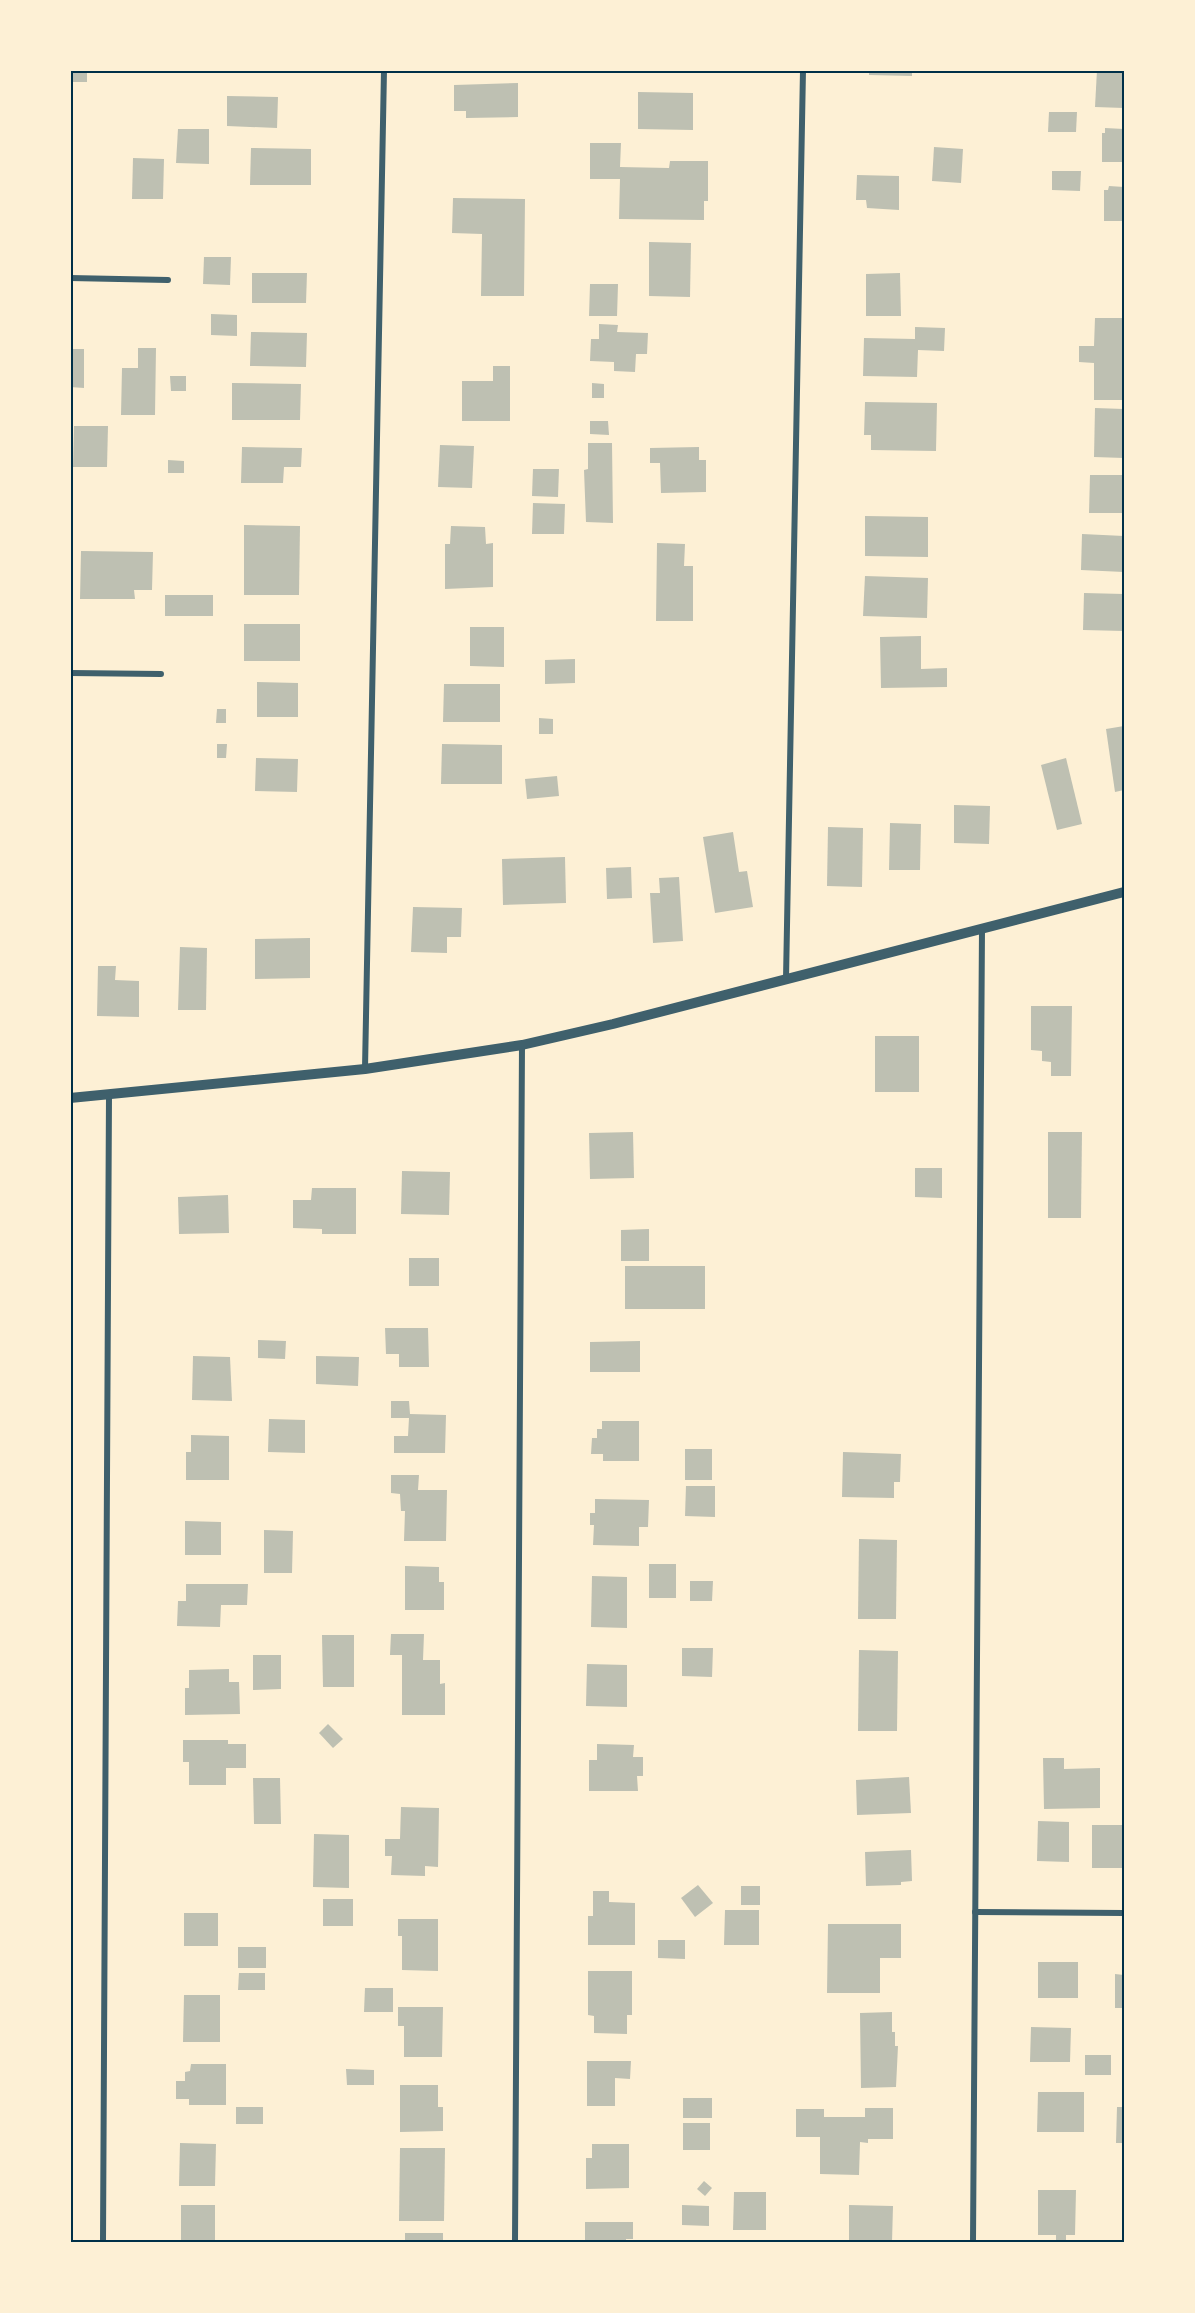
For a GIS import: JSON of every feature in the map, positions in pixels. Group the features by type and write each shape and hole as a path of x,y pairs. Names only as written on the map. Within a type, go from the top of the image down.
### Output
{"street":[{"path":"365,1069 384,70"},
{"path":"786,980 803,70"},
{"path":"70,278 168,280"},
{"path":"70,673 161,674"},
{"path":"70,1098 365,1069 522,1046 1125,892"},
{"path":"973,2242 982,928"},
{"path":"515,2242 522,1046"},
{"path":"103,2242 110,1095"},
{"path":"975,1912 1125,1914"}],"building":[{"path":"70,70 87,70 87,82 70,82"},
{"path":"869,70 912,70 912,76 869,75"},
{"path":"1097,70 1124,70 1124,108 1095,107"},
{"path":"518,83 518,117 466,118 466,111 454,111 454,85"},
{"path":"638,92 693,93 693,130 638,129"},
{"path":"227,96 278,97 277,128 227,126"},
{"path":"1049,112 1077,112 1076,132 1048,132"},
{"path":"1105,128 1124,129 1124,162 1102,162 1102,133 1105,133"},
{"path":"178,129 209,129 209,164 176,163"},
{"path":"590,143 621,143 620,167 669,168 670,161 708,161 708,201 704,201 704,220 619,219 620,179 590,179"},
{"path":"934,147 963,149 961,183 932,181"},
{"path":"251,148 311,149 311,185 250,185"},
{"path":"133,158 164,159 163,199 132,199"},
{"path":"1052,171 1081,171 1080,191 1052,190"},
{"path":"857,175 899,176 899,210 867,208 866,200 856,200"},
{"path":"1109,186 1124,187 1124,221 1104,221 1104,190 1108,190"},
{"path":"453,198 525,199 524,296 481,296 482,234 452,233"},
{"path":"649,242 691,243 690,297 649,296"},
{"path":"204,257 231,257 230,285 203,284"},
{"path":"252,273 307,273 306,303 252,303"},
{"path":"900,273 901,316 866,316 866,274"},
{"path":"590,284 618,284 617,316 589,316"},
{"path":"211,314 237,315 237,336 211,335"},
{"path":"1095,318 1124,318 1124,400 1094,400 1094,363 1079,362 1079,346 1094,346"},
{"path":"599,324 618,325 617,332 648,333 647,354 636,354 635,372 614,371 614,362 590,361 591,339 599,339"},
{"path":"915,327 945,328 944,351 918,350 917,377 863,376 864,338 915,339"},
{"path":"251,332 307,333 306,367 250,366"},
{"path":"138,348 156,348 155,415 121,415 122,368 138,368"},
{"path":"70,349 84,349 84,388 70,387"},
{"path":"493,366 510,366 510,421 462,421 462,381 493,381"},
{"path":"170,376 186,376 186,391 171,391"},
{"path":"232,383 301,384 300,420 232,420"},
{"path":"592,383 604,384 604,398 592,398"},
{"path":"865,402 937,403 936,451 871,450 871,435 864,435"},
{"path":"1095,408 1124,409 1124,458 1094,457"},
{"path":"590,421 608,421 609,435 590,434"},
{"path":"74,426 108,426 107,467 73,467"},
{"path":"588,443 612,443 613,523 586,522 584,470 588,469"},
{"path":"440,445 474,446 472,488 438,487"},
{"path":"242,447 302,448 301,467 284,467 283,483 241,483"},
{"path":"699,447 699,460 706,460 706,492 661,493 660,463 650,463 650,448"},
{"path":"168,460 184,461 184,473 168,473"},
{"path":"533,469 559,469 558,497 532,496"},
{"path":"1090,475 1124,475 1124,513 1089,513"},
{"path":"533,503 565,504 564,534 532,534"},
{"path":"865,516 928,517 928,557 865,556"},
{"path":"244,525 300,526 299,595 244,595"},
{"path":"451,526 485,527 486,544 493,543 493,587 445,589 445,544 450,544"},
{"path":"1082,534 1124,536 1124,572 1081,570"},
{"path":"657,543 685,544 684,566 693,566 693,621 656,621"},
{"path":"81,551 153,552 152,590 134,590 135,599 80,599"},
{"path":"865,576 928,578 927,618 863,616"},
{"path":"1084,593 1124,594 1124,631 1083,630"},
{"path":"165,595 213,595 213,616 165,616"},
{"path":"244,624 300,624 300,661 244,661"},
{"path":"470,627 504,627 504,667 470,666"},
{"path":"921,636 921,669 947,668 947,687 881,688 880,637"},
{"path":"575,659 575,683 545,684 545,660"},
{"path":"257,682 298,683 298,717 257,717"},
{"path":"444,684 500,684 500,722 443,722"},
{"path":"217,709 226,709 226,723 216,723"},
{"path":"539,718 553,719 553,734 539,734"},
{"path":"1124,726 1124,790 1115,792 1106,729"},
{"path":"217,744 227,744 226,758 217,758"},
{"path":"442,744 502,745 502,784 441,784"},
{"path":"256,758 298,759 297,792 255,791"},
{"path":"1066,758 1082,824 1057,830 1041,765"},
{"path":"557,776 559,796 527,799 525,779"},
{"path":"954,805 990,806 989,844 954,843"},
{"path":"890,823 921,824 920,870 889,870"},
{"path":"828,827 863,828 862,887 827,886"},
{"path":"733,832 739,872 747,871 753,907 715,913 703,837"},
{"path":"565,857 566,903 503,905 502,859"},
{"path":"631,867 632,898 607,899 606,868"},
{"path":"679,877 683,941 653,943 650,893 660,893 659,878"},
{"path":"413,907 462,908 461,937 447,937 447,953 411,952"},
{"path":"310,938 310,978 255,979 255,939"},
{"path":"180,947 207,948 206,1010 178,1010"},
{"path":"98,966 116,966 115,980 139,981 139,1017 97,1016"},
{"path":"1031,1006 1072,1006 1071,1076 1051,1076 1051,1062 1042,1061 1042,1051 1031,1050"},
{"path":"875,1036 919,1036 919,1092 875,1092"},
{"path":"633,1132 634,1178 590,1179 589,1133"},
{"path":"1048,1132 1082,1132 1081,1218 1048,1218"},
{"path":"915,1168 942,1168 942,1198 915,1197"},
{"path":"402,1171 450,1172 449,1215 401,1214"},
{"path":"312,1188 356,1188 356,1234 322,1234 322,1229 293,1228 293,1200 311,1200"},
{"path":"228,1195 229,1233 179,1234 178,1197"},
{"path":"649,1229 649,1261 621,1261 621,1230"},
{"path":"409,1258 439,1258 439,1286 409,1286"},
{"path":"625,1266 705,1266 705,1309 625,1309"},
{"path":"385,1328 428,1328 429,1367 399,1367 399,1354 386,1354"},
{"path":"258,1340 286,1341 285,1359 258,1358"},
{"path":"640,1341 640,1372 590,1372 590,1342"},
{"path":"193,1356 230,1357 232,1401 192,1400"},
{"path":"316,1356 359,1357 358,1386 316,1384"},
{"path":"391,1401 409,1401 410,1414 446,1415 445,1453 394,1453 394,1436 408,1436 409,1418 391,1418"},
{"path":"269,1419 305,1420 305,1453 268,1452"},
{"path":"602,1421 639,1421 639,1461 603,1461 603,1454 591,1454 592,1438 597,1438 597,1429 602,1429"},
{"path":"191,1435 229,1436 229,1480 186,1480 186,1452 191,1452"},
{"path":"685,1449 712,1449 712,1480 685,1480"},
{"path":"843,1452 901,1454 900,1482 894,1482 894,1498 842,1497"},
{"path":"391,1475 419,1475 418,1490 447,1490 446,1541 404,1541 405,1511 401,1511 400,1494 391,1493"},
{"path":"686,1486 715,1486 715,1517 685,1516"},
{"path":"595,1499 649,1500 648,1527 639,1527 639,1546 593,1545 594,1525 590,1525 590,1513 595,1513"},
{"path":"185,1521 221,1522 221,1555 185,1555"},
{"path":"264,1530 293,1531 292,1573 264,1573"},
{"path":"859,1539 897,1540 896,1619 858,1619"},
{"path":"649,1564 676,1564 676,1598 649,1598"},
{"path":"405,1566 439,1567 439,1582 444,1582 444,1610 405,1610"},
{"path":"592,1576 627,1577 627,1628 591,1627"},
{"path":"690,1581 713,1581 712,1601 690,1601"},
{"path":"186,1584 248,1584 247,1605 221,1605 220,1627 177,1626 178,1601 186,1601"},
{"path":"391,1634 424,1634 423,1660 440,1660 440,1684 445,1683 445,1715 402,1715 402,1655 390,1655"},
{"path":"322,1635 354,1635 354,1687 323,1687"},
{"path":"682,1648 713,1648 712,1677 682,1676"},
{"path":"859,1650 898,1651 897,1731 858,1731"},
{"path":"253,1655 281,1655 281,1689 253,1690"},
{"path":"587,1664 627,1665 627,1707 586,1706"},
{"path":"229,1669 229,1682 239,1682 240,1714 185,1715 185,1688 189,1688 189,1670"},
{"path":"328,1724 343,1739 333,1748 319,1733"},
{"path":"183,1740 228,1740 228,1744 246,1744 246,1768 226,1768 226,1785 189,1785 189,1762 183,1762"},
{"path":"597,1744 634,1745 633,1757 643,1757 643,1776 637,1776 638,1791 589,1791 589,1760 597,1760"},
{"path":"1043,1758 1064,1758 1064,1769 1100,1768 1100,1808 1044,1809"},
{"path":"909,1777 911,1813 857,1815 856,1780"},
{"path":"253,1778 280,1778 281,1824 254,1824"},
{"path":"401,1807 439,1808 438,1867 425,1866 425,1876 391,1875 392,1856 385,1856 385,1839 400,1839"},
{"path":"1038,1821 1069,1822 1069,1862 1037,1861"},
{"path":"1092,1825 1124,1825 1124,1868 1092,1868"},
{"path":"314,1834 349,1835 349,1888 313,1887"},
{"path":"911,1850 912,1881 901,1882 901,1885 866,1886 865,1852"},
{"path":"698,1885 713,1903 695,1917 681,1898"},
{"path":"741,1886 760,1886 760,1905 741,1905"},
{"path":"593,1891 609,1891 609,1902 635,1903 635,1945 588,1945 588,1916 593,1916"},
{"path":"323,1899 353,1899 353,1926 323,1926"},
{"path":"725,1910 759,1910 759,1945 724,1945"},
{"path":"184,1913 218,1913 218,1946 184,1946"},
{"path":"398,1919 438,1919 438,1971 402,1970 402,1936 398,1936"},
{"path":"828,1924 901,1924 901,1958 880,1958 880,1993 827,1993"},
{"path":"658,1940 685,1940 685,1959 658,1958"},
{"path":"238,1947 266,1947 266,1968 238,1968"},
{"path":"1038,1962 1078,1962 1078,1998 1038,1998"},
{"path":"588,1971 632,1971 632,2015 627,2015 627,2034 594,2033 594,2016 588,2015"},
{"path":"239,1973 265,1973 265,1990 238,1990"},
{"path":"1115,1974 1124,1975 1124,2008 1115,2008"},
{"path":"365,1988 393,1988 393,2012 364,2012"},
{"path":"184,1995 220,1995 220,2042 183,2042"},
{"path":"398,2007 443,2007 442,2057 404,2057 404,2026 398,2026"},
{"path":"892,2012 892,2032 895,2032 895,2046 898,2046 896,2087 861,2088 860,2013"},
{"path":"1031,2027 1071,2028 1070,2062 1030,2062"},
{"path":"1085,2055 1111,2055 1111,2075 1085,2075"},
{"path":"587,2061 631,2061 630,2079 615,2078 615,2106 587,2106"},
{"path":"191,2064 226,2064 226,2105 189,2105 189,2099 176,2099 176,2081 185,2081 185,2072 190,2071"},
{"path":"346,2069 374,2070 374,2085 347,2085"},
{"path":"400,2085 438,2085 438,2107 443,2107 443,2131 400,2132"},
{"path":"1038,2092 1084,2092 1084,2132 1037,2132"},
{"path":"683,2098 712,2098 712,2118 683,2118"},
{"path":"236,2107 263,2107 263,2124 236,2124"},
{"path":"1117,2107 1124,2107 1124,2143 1116,2143"},
{"path":"865,2108 893,2108 893,2139 868,2139 868,2143 860,2142 859,2175 820,2174 820,2137 796,2137 796,2109 824,2109 824,2117 865,2117"},
{"path":"683,2123 710,2123 710,2150 683,2150"},
{"path":"180,2143 216,2144 215,2186 179,2186"},
{"path":"592,2144 629,2144 629,2188 586,2189 586,2158 592,2158"},
{"path":"400,2148 445,2148 444,2221 399,2221"},
{"path":"704,2181 712,2188 705,2196 697,2189"},
{"path":"1038,2190 1076,2190 1075,2235 1066,2235 1066,2242 1056,2242 1056,2235 1038,2235"},
{"path":"734,2192 766,2192 766,2230 733,2230"},
{"path":"181,2205 215,2205 215,2242 181,2242"},
{"path":"682,2205 709,2206 709,2226 682,2225"},
{"path":"849,2205 893,2206 892,2242 849,2242"},
{"path":"585,2222 633,2222 633,2239 626,2239 626,2242 585,2242"},
{"path":"405,2233 443,2233 443,2242 405,2242"}]}
